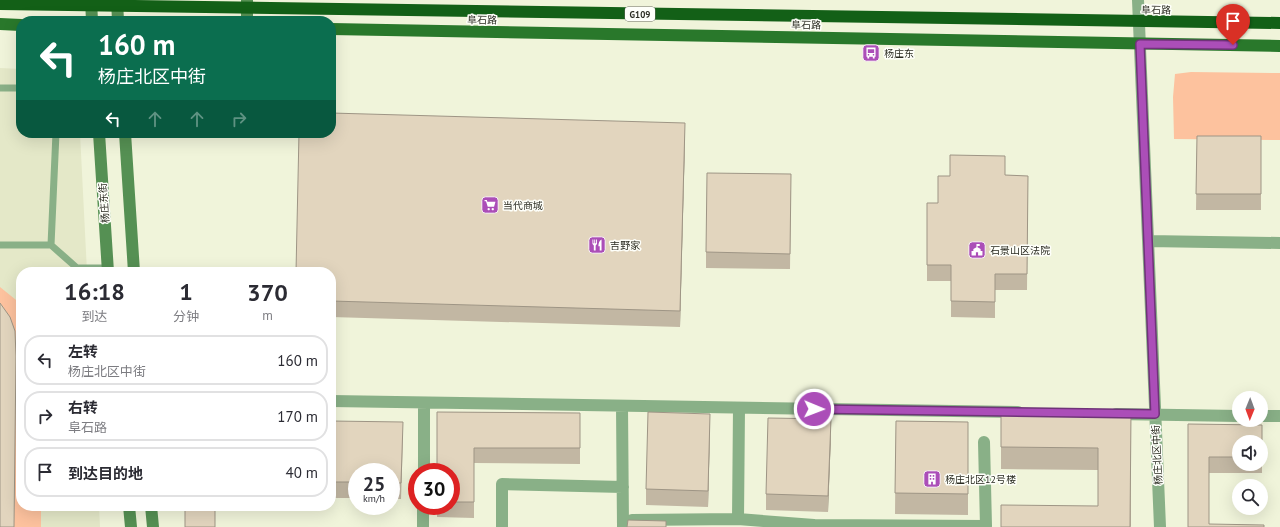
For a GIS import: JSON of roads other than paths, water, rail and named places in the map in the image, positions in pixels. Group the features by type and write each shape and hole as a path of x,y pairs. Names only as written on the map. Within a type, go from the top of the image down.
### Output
{"highway":[{"name":"阜石路","path":"0,4 1280,23"}],"main road":[{"path":"91,0 92,16"},
{"path":"117,0 118,16"},
{"path":"247,0 247,16"},
{"path":"0,24 16,25"},
{"name":"阜石路","path":"336,29 1280,46"},
{"name":"杨庄东街","path":"99,138 108,267"},
{"path":"125,138 134,267"},
{"path":"129,511 130,527"},
{"path":"151,511 153,527"}],"street":[{"name":"杨庄北区中街","path":"1138,0 1160,527"},
{"path":"1148,241 1280,242"},
{"path":"336,401 1028,412"},
{"path":"424,403 424,463"},
{"path":"622,406 623,487 628,523 738,519 814,526 986,526 984,442"},
{"path":"738,519 739,408"},
{"path":"1108,414 1232,416"},
{"path":"1268,416 1280,416"},
{"path":"502,527 502,484 623,487"},
{"path":"423,515 423,527"}],"lane":[{"path":"0,88 16,88"},
{"path":"51,245 56,138"},
{"path":"0,246 51,245 77,267"}],"place":[{"name":"杨庄东","path":"871,53"},
{"name":"当代商城","path":"490,205"},
{"name":"吉野家","path":"597,245"},
{"name":"石景山区法院","path":"977,250"},
{"name":"杨庄北区12号楼","path":"932,479"}]}
